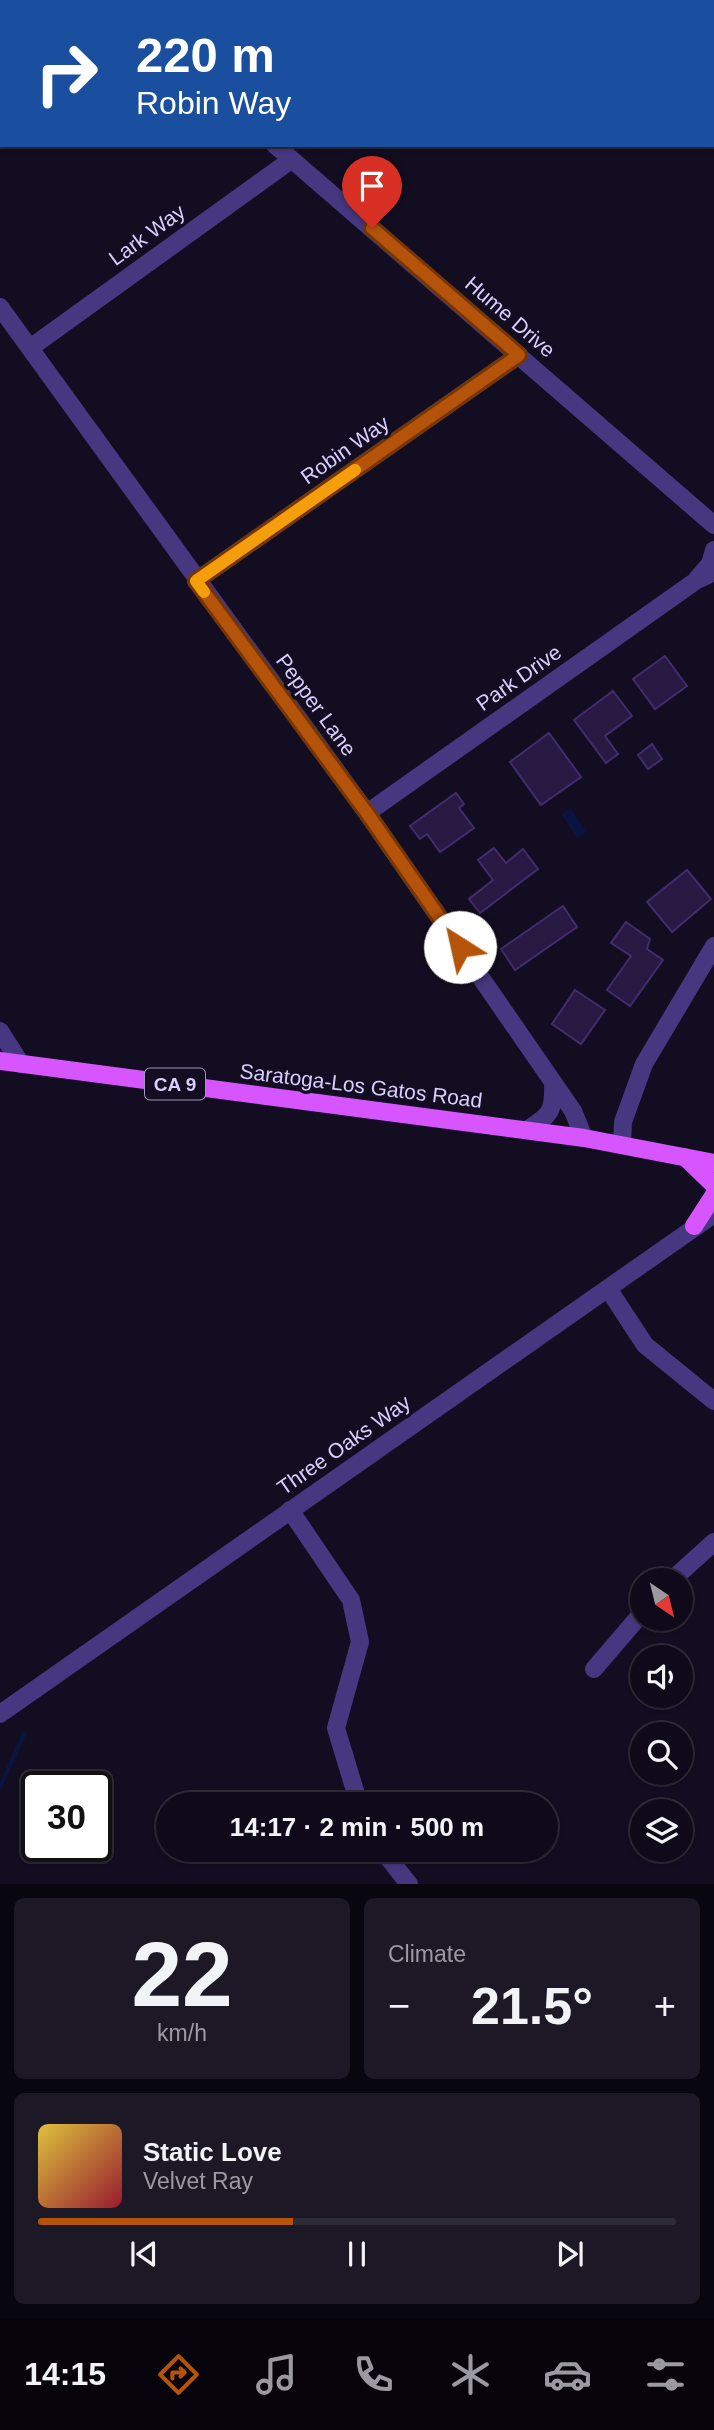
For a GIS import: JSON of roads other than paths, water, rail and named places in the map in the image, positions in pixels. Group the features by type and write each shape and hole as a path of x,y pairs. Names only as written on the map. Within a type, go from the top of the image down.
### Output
{"main road":[{"name":"Saratoga-Los Gatos Road","path":"0,1061 584,1138 714,1163"},
{"path":"685,1157 714,1185"},
{"path":"694,1226 714,1195"}],"street":[{"name":"Hume Drive","path":"277,147 519,355 713,529"},
{"name":"Lark Way","path":"30,348 291,160"},
{"name":"Pepper Lane","path":"0,307 196,581 367,813 573,1111 584,1138"},
{"name":"Robin Way","path":"196,581 519,355"},
{"name":"Park Drive","path":"697,580 710,564 714,550"},
{"name":"Park Drive","path":"367,813 697,580 714,572"},
{"path":"622,1145 623,1122 644,1064 714,946"},
{"path":"0,1031 21,1064"},
{"path":"527,1130 547,1117 553,1102 553,1082"},
{"name":"Three Oaks Way","path":"0,1714 714,1214"},
{"path":"608,1290 645,1345 714,1401"},
{"path":"290,1510 351,1600 360,1642 336,1728 355,1792"},
{"path":"685,1568 714,1542"},
{"path":"594,1670 630,1627"},
{"path":"392,1862 409,1884"}],"water":[{"path":"570,808 586,832 577,838 561,814"}],"waterway":[{"path":"0,1787 24,1734"}]}
